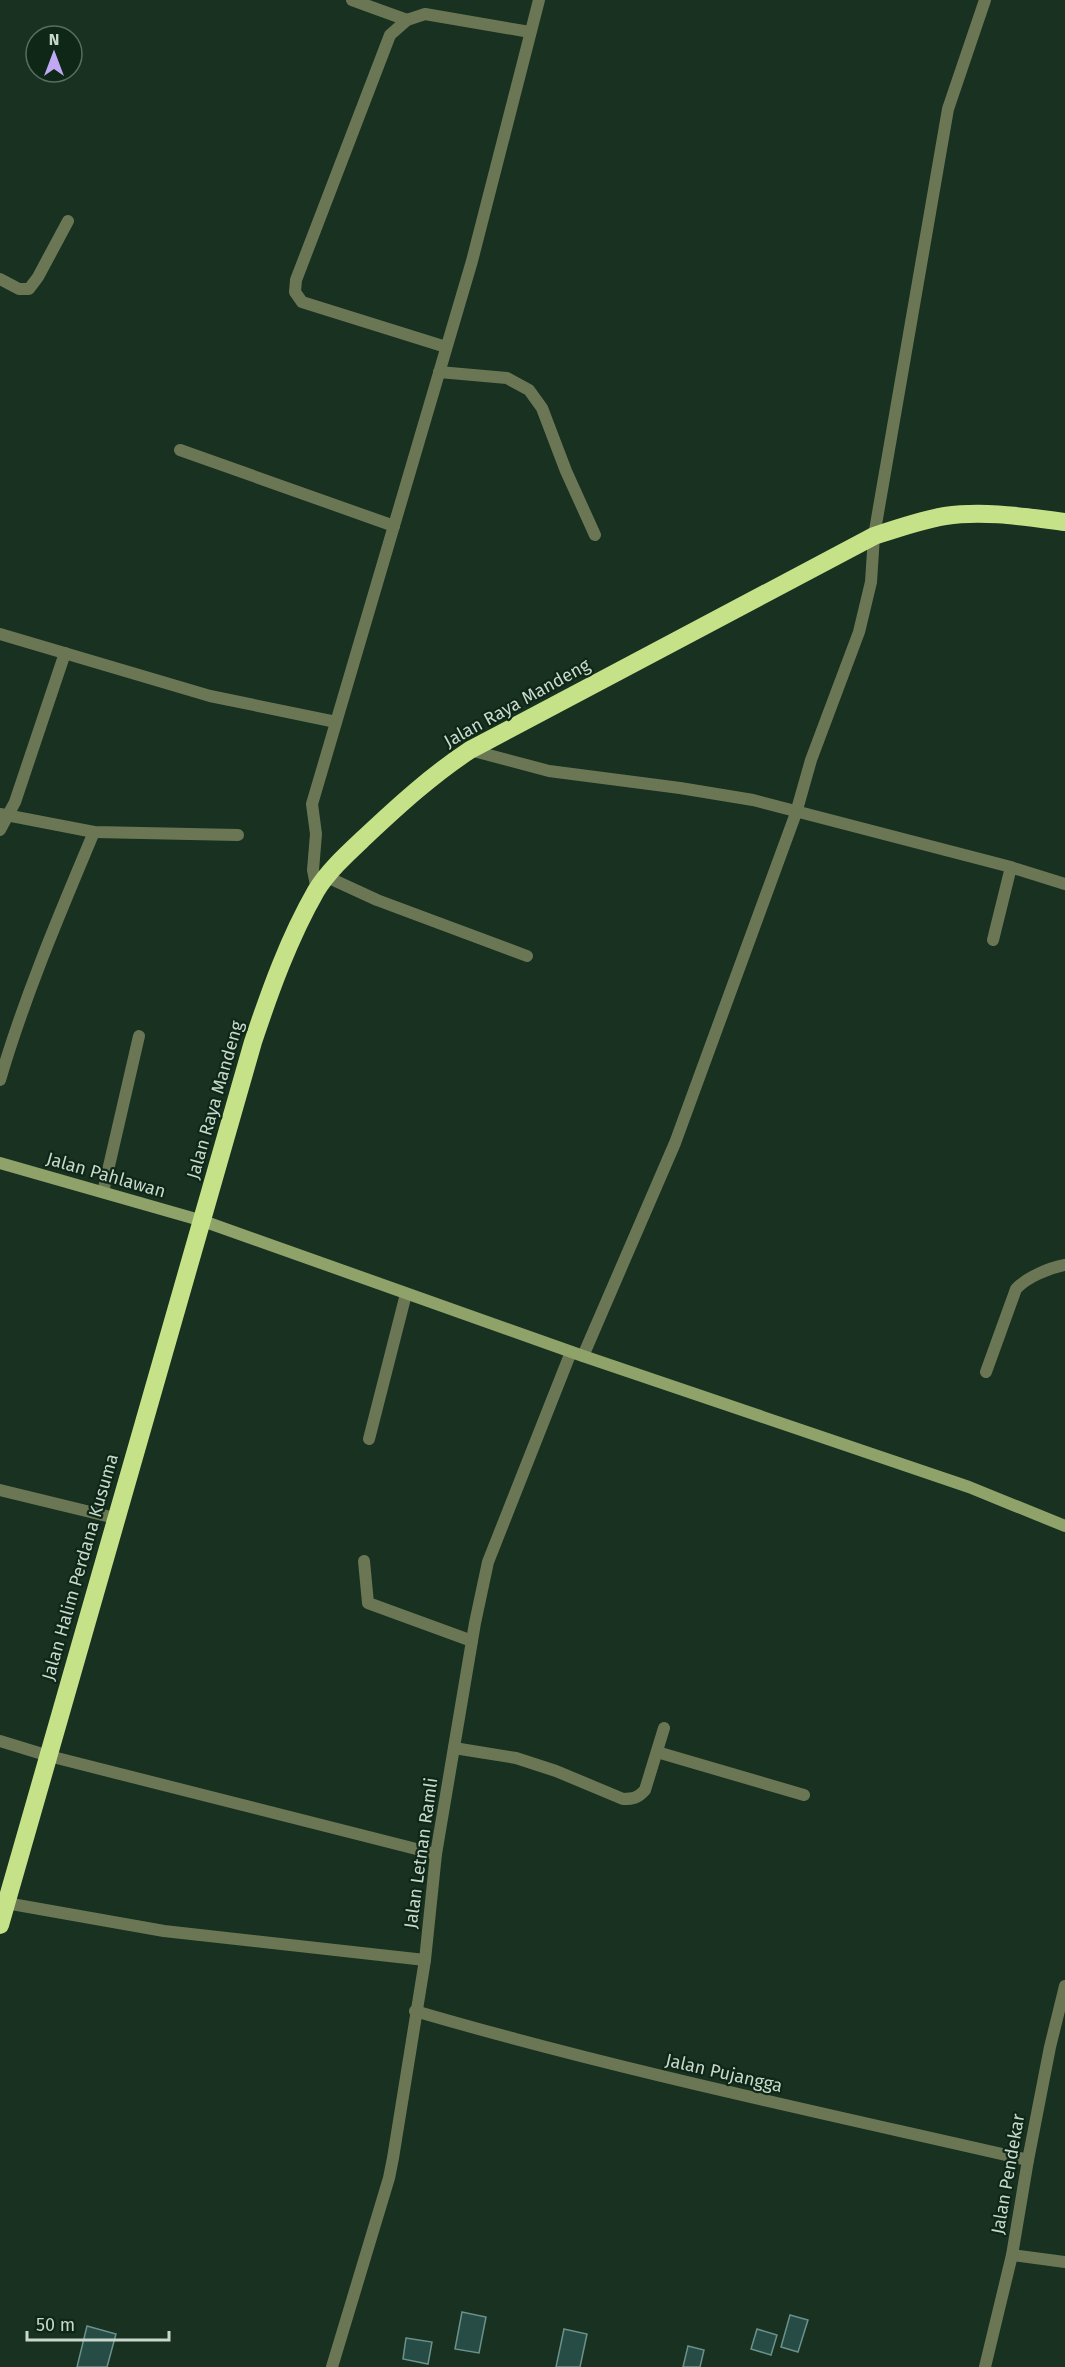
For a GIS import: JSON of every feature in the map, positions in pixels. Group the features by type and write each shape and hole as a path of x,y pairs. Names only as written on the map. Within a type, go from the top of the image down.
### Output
{"highway":[{"name":"Jalan Raya Mandeng","path":"203,1221 231,1115 273,984 322,884 349,852 394,809 470,750 874,536 910,524 948,516 990,514 1065,522"},
{"name":"Jalan Halim Perdana Kusuma","path":"0,1925 115,1518 203,1221"}],"main road":[{"name":"Jalan Pahlawan","path":"0,1163 203,1221 577,1354 969,1487 1065,1526"}],"street":[{"path":"352,0 407,21"},
{"path":"526,956 377,900 322,884 313,870 316,834 312,804 484,218 539,0"},
{"name":"Jalan Letnan Ramli","path":"332,2367 389,2178 425,1960 436,1854 472,1641 488,1562 577,1354 675,1143 796,813 811,760 859,632 871,582 874,536 948,109 985,0"},
{"path":"446,347 302,302 295,292 296,280 390,35 407,21 425,14 530,32"},
{"path":"0,279 19,288 29,289 38,277 68,221"},
{"path":"439,372 507,378 529,390 542,408 566,471 595,535"},
{"path":"180,450 394,526"},
{"path":"0,634 210,696 336,722"},
{"path":"0,830 4,816 15,802 65,653"},
{"path":"470,750 549,771 753,800 796,813 885,833 1065,884"},
{"path":"4,816 94,831 238,835"},
{"path":"0,1080 54,927 94,831"},
{"path":"993,940 1011,867"},
{"path":"103,1192 139,1036"},
{"path":"986,1372 1016,1289 1021,1284 1065,1265"},
{"path":"369,1439 406,1294"},
{"path":"0,1490 115,1518"},
{"path":"364,1562 366,1599 371,1605 472,1641"},
{"path":"454,1748 516,1758 556,1771 623,1799 632,1799 645,1790 664,1728"},
{"path":"0,1741 49,1756 436,1854"},
{"path":"657,1752 804,1795"},
{"path":"6,1903 164,1931 425,1960"},
{"name":"Jalan Pendekar","path":"985,2367 1012,2255 1050,2047 1065,1986"},
{"name":"Jalan Pujangga","path":"415,2012 656,2076 1028,2160"},
{"path":"1012,2255 1065,2262"}],"building":[{"path":"462,2312 486,2317 479,2353 455,2349"},
{"path":"790,2315 808,2320 798,2352 781,2347"},
{"path":"87,2326 116,2334 107,2367 77,2367"},
{"path":"564,2329 587,2334 580,2367 556,2367"},
{"path":"757,2329 777,2335 771,2355 751,2349"},
{"path":"406,2338 432,2342 428,2364 403,2359"},
{"path":"688,2346 704,2350 700,2367 683,2367"}]}
